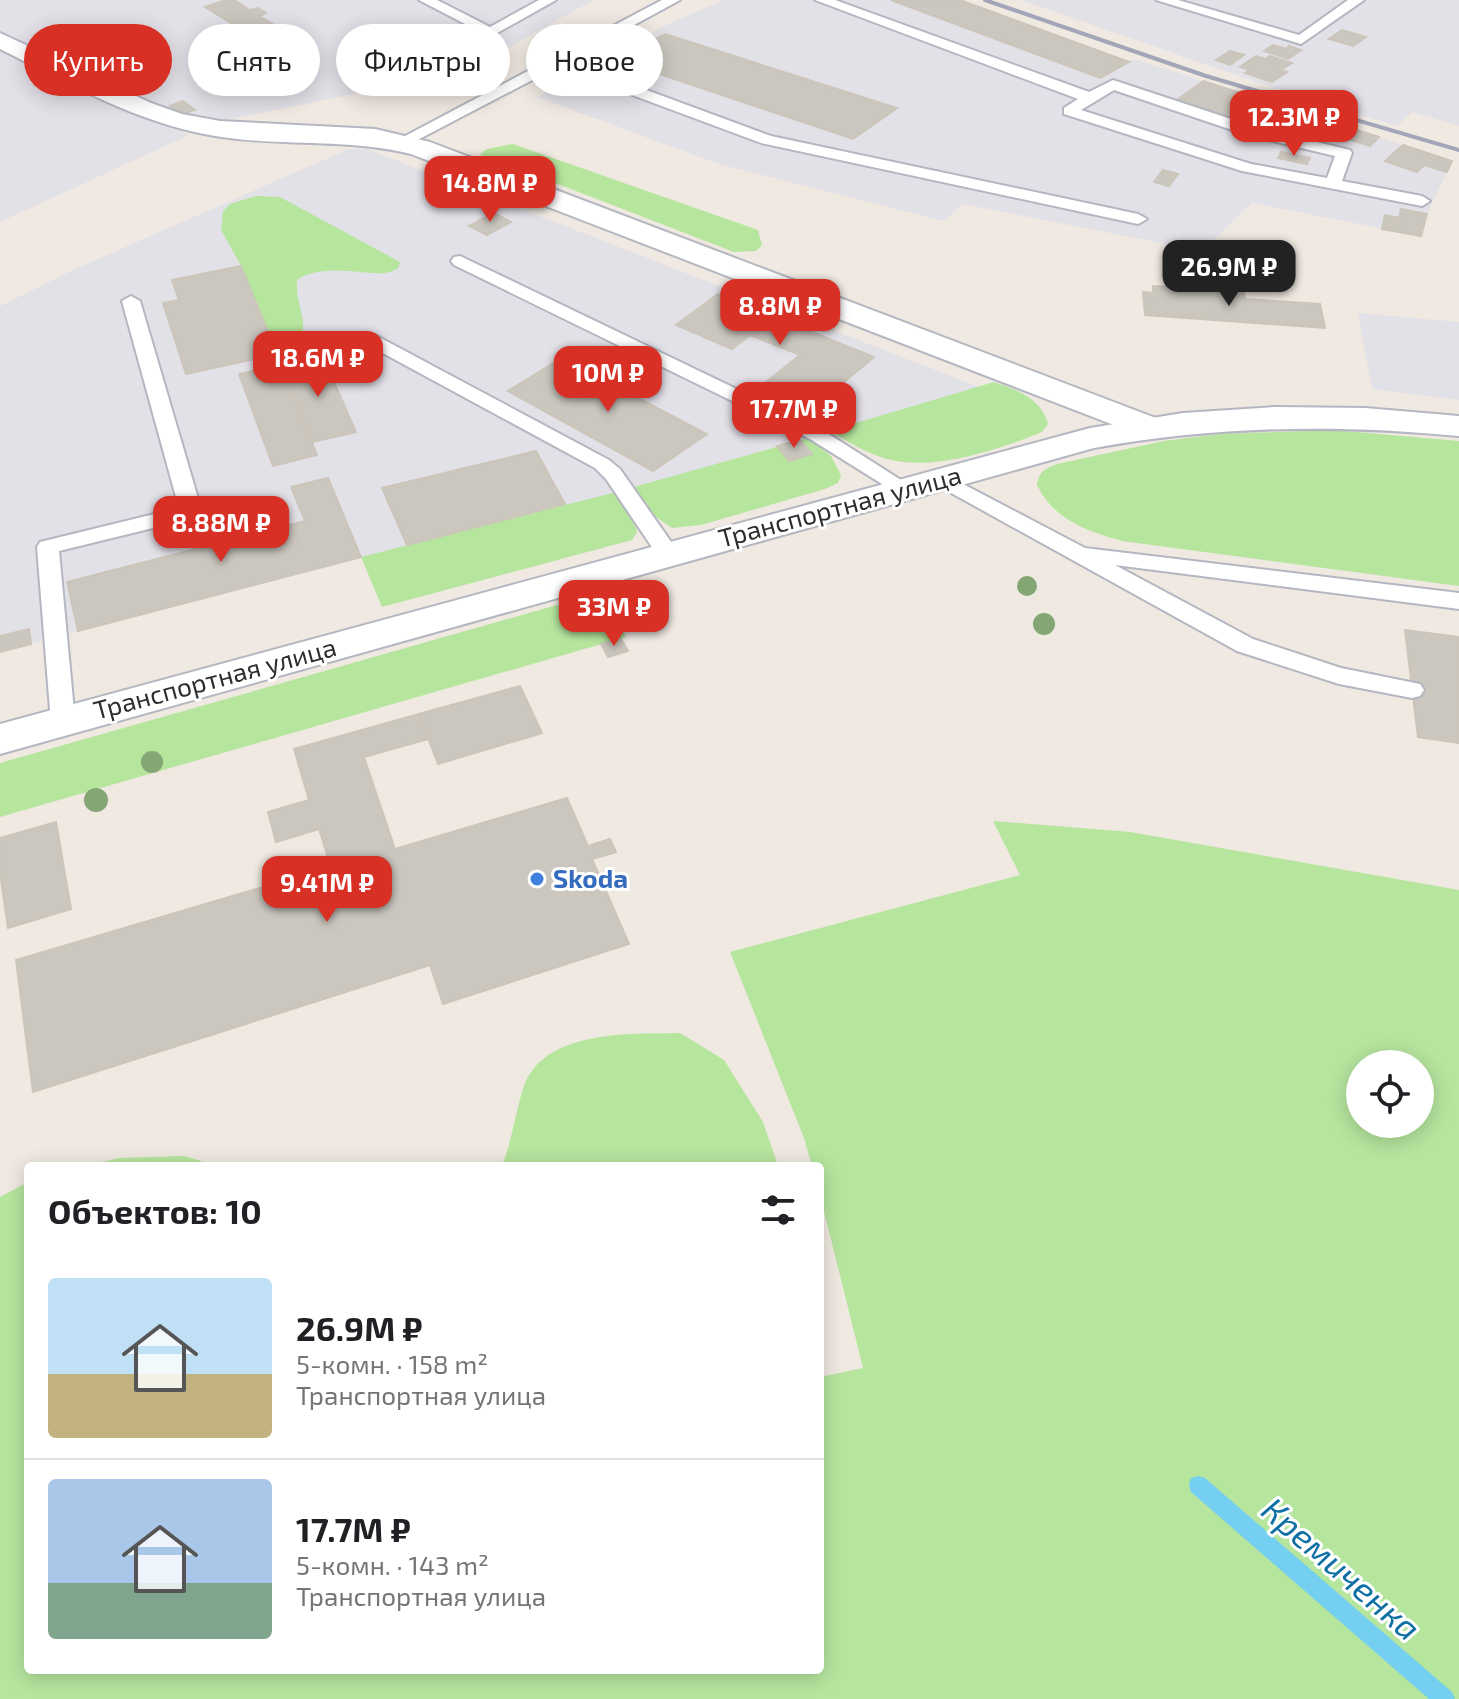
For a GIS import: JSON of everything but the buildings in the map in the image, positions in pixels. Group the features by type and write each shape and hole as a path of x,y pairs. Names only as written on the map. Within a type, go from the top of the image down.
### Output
{"street":[{"path":"0,40 142,109 176,121 220,129 351,134 400,143 1149,427"},
{"name":"Транспортная улица","path":"0,739 1090,438 1149,427 1275,415 1351,416 1459,426"}],"lane":[{"path":"426,0 490,33 549,0"},
{"path":"627,24 673,0"},
{"path":"822,0 1090,98"},
{"path":"1163,0 1301,40 1357,0"},
{"path":"400,143 526,76"},
{"path":"1333,184 1344,153 1253,132 1113,85 1069,111 1248,168 1422,201"},
{"path":"649,96 767,140 1138,219"},
{"path":"460,261 817,435 905,489"},
{"path":"63,722 48,547 191,512 131,301"},
{"path":"375,341 602,464 613,474 668,554"},
{"path":"942,479 1245,645 1288,662 1339,676 1412,690"},
{"path":"1072,552 1459,601"}],"shaded area":[{"path":"0,0 594,0 550,24 526,24 526,38 510,46 510,24 336,24 336,96 343,96 201,125 129,96 172,96 172,24 24,24 24,46 0,34"},
{"path":"723,0 960,0 1129,61 1134,59 1452,161 1427,214 1421,236 1252,203 1202,251 963,204 944,221 722,165 537,97 663,96 664,26"},
{"path":"1021,0 1459,0 1459,126 1412,112 1397,126 1262,84"},
{"path":"0,45 24,58 24,96 102,96 189,135 0,222"},
{"path":"349,149 367,149 979,387 667,479 0,652 0,306 75,269"},
{"path":"1358,313 1459,322 1459,400 1372,389"}],"green space":[{"path":"513,144 758,230 762,245 756,251 734,252 480,154 487,149"},
{"path":"256,196 280,197 400,262 398,268 379,273 326,271 298,279 303,332 299,339 289,344 272,344 241,266 221,230 223,211 230,204"},
{"path":"994,382 1034,401 1048,424 1042,432 974,455 920,463 883,458 829,431"},
{"path":"1334,430 1459,441 1459,586 1122,541 1084,528 1062,515 1037,485 1043,471 1057,464 1164,441 1220,434"},
{"path":"808,438 831,456 841,475 838,483 701,525 672,528 653,515 634,487"},
{"path":"616,492 635,522 637,532 632,540 382,607 361,557"},
{"path":"575,603 605,614 626,637 0,817 0,763 557,605"},
{"path":"993,821 1130,832 1459,890 1459,1699 0,1699 0,1197 24,1184 24,1674 824,1674 824,1376 863,1368 824,1211 824,1162 811,1162 730,952 1020,875"},
{"path":"680,1033 724,1060 763,1122 777,1162 503,1162 523,1089 533,1069 549,1055 568,1045 613,1035"},
{"path":"184,1156 204,1162 102,1162 119,1158"}],"waterway":[{"name":"Кремиченка","path":"1198,1485 1445,1699"}],"railway":[{"path":"985,0 1206,76 1459,150"}],"place":[{"name":"Skoda","path":"537,879"}]}
